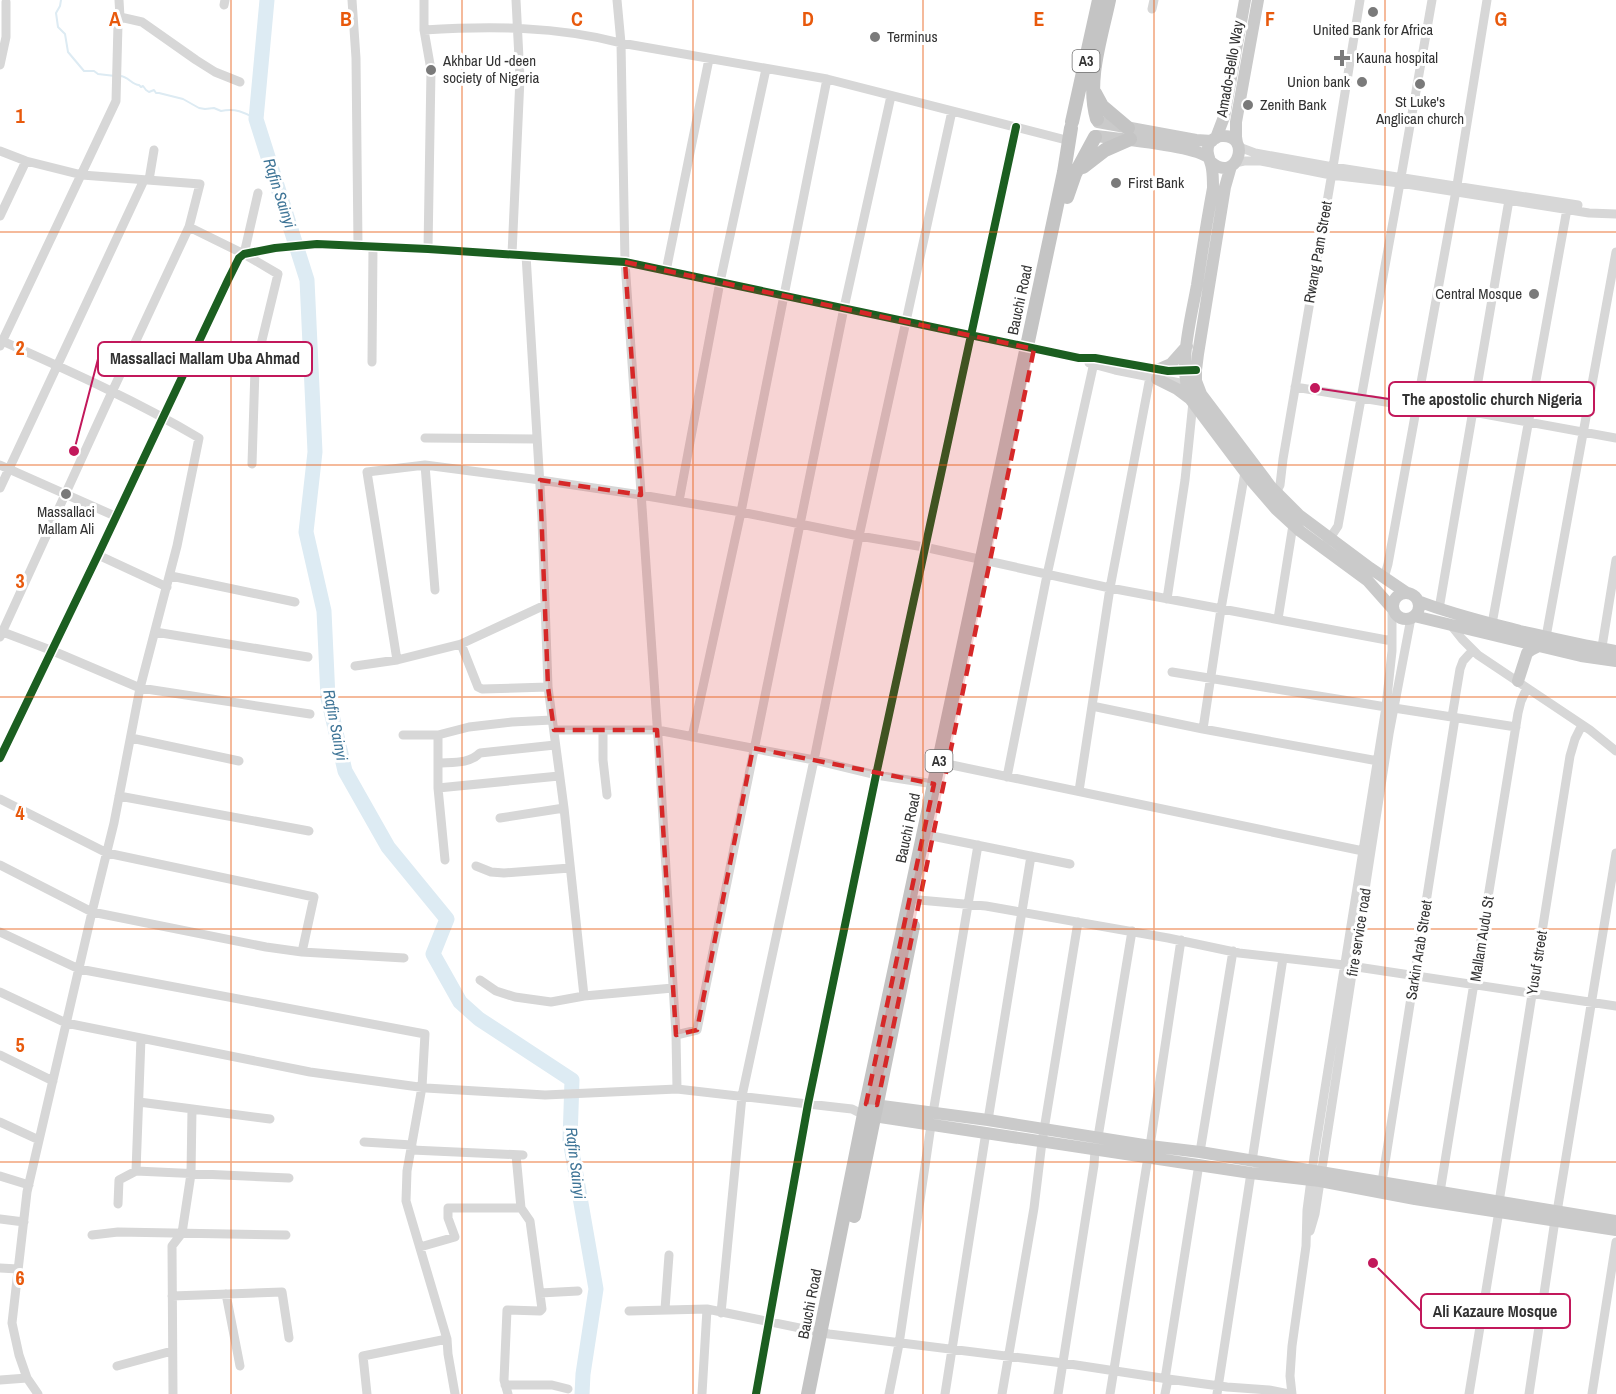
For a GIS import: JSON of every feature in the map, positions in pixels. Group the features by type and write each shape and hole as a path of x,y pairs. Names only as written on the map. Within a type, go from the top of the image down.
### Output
{"highway":[{"name":"A3","path":"1071,130 1099,0"},
{"name":"A3","path":"1096,129 1093,88 1109,0"},
{"name":"A3","path":"1093,88 1102,106 1129,134"},
{"path":"1084,114 1093,116 1096,129 1088,141 1079,140 1071,130 1077,116 1084,114"},
{"name":"Bauchi Road","path":"867,1110 919,900 986,561 1065,201 1096,129"},
{"name":"Bauchi Road","path":"1031,348 1071,130"},
{"path":"1075,174 1095,156 1129,134"},
{"name":"Bauchi Road","path":"817,1394 825,1333 867,1110 934,784 986,561"},
{"name":"Bauchi Road","path":"808,1394 825,1333"}],"main road":[{"name":"Amado-Bello Way","path":"1214,139 1224,117 1245,0"},
{"name":"Amado-Bello Way","path":"1238,145 1236,122 1258,0"},
{"path":"1096,129 1202,141 1228,136 1238,145 1240,153 1225,187 1193,387 1293,525 1413,595 1418,601 1492,624 1581,656 1616,651"},
{"path":"1129,134 1198,151 1221,168 1233,165"},
{"path":"1214,139 1208,148 1213,188 1187,346 1193,387 1245,472 1273,497 1299,515 1368,581 1398,617 1405,620 1413,617 1542,642"},
{"path":"1187,346 1171,364 1154,375 1178,389 1193,387"},
{"path":"1392,609 1396,597 1407,593"},
{"path":"1413,617 1418,610 1418,601"},
{"path":"1523,685 1527,653 1542,642"},
{"path":"1601,654 1616,661"},
{"path":"867,1110 987,1126 1044,1129 1096,1144"},
{"path":"987,1126 1042,1142 1096,1144 1200,1158 1556,1216 1616,1230"},
{"path":"1316,1176 1382,1182 1440,1192 1499,1207"},
{"path":"1556,1216 1616,1221"}],"street":[{"path":"38,1394 27,1378 12,1323 29,1185 107,853 140,688 171,576 199,438 164,417 1,342 116,101 119,0"},
{"path":"352,0 356,58 358,246"},
{"path":"424,0 424,30 431,70 429,249"},
{"path":"512,254 520,78 516,0"},
{"path":"617,0 621,43 625,262 657,730 676,1035 677,1089"},
{"name":"Rwang Pam Street","path":"1273,497 1280,485 1360,0"},
{"path":"1327,543 1338,526 1432,0"},
{"path":"1384,578 1456,189 1487,0"},
{"path":"0,65 6,37 6,2"},
{"path":"120,17 142,22 215,72 240,82"},
{"path":"424,30 474,27 550,30 591,35 621,43 827,80 1016,127 1071,130"},
{"path":"666,271 710,59"},
{"path":"679,501 720,282 766,69"},
{"path":"692,737 741,512 827,80"},
{"path":"676,1035 696,1030 844,308 891,96"},
{"path":"721,1313 742,1096 859,536 952,111"},
{"path":"756,1394 808,1104 924,547 1016,127"},
{"path":"1238,145 1255,153 1332,171"},
{"path":"0,488 4,467 57,366 147,180 154,150"},
{"path":"0,151 26,161 82,174 200,184 189,227 1,633 53,651 140,688 310,714"},
{"path":"0,216 26,161"},
{"path":"1233,165 1244,161 1261,161 1592,207 1616,213"},
{"path":"1456,189 1567,209 1616,213"},
{"path":"244,254 258,193"},
{"path":"1439,609 1509,200"},
{"path":"1492,624 1567,209"},
{"path":"189,227 244,254 278,274 255,369 252,464"},
{"path":"0,758 239,258 244,254 275,248 317,244 373,246 625,262 1079,358 1154,375 1193,387 1185,480 1167,598"},
{"path":"372,362 373,246"},
{"path":"1542,642 1584,432 1616,252"},
{"path":"526,255 540,480 548,687 564,808 584,996"},
{"path":"1007,777 1047,575 1095,362"},
{"path":"1079,792 1110,588 1154,375"},
{"path":"1295,387 1416,407 1473,412 1616,438"},
{"path":"425,438 537,439"},
{"path":"424,465 435,590"},
{"path":"398,660 367,472 424,465 540,480 741,512 924,547 1110,588 1392,641"},
{"path":"4,467 117,517"},
{"path":"1203,729 1245,472"},
{"path":"1278,619 1293,525"},
{"path":"98,555 167,586"},
{"path":"1601,654 1616,560"},
{"path":"171,576 295,602"},
{"path":"355,666 398,660 461,644 545,605"},
{"path":"1349,965 1362,851 1390,708 1392,609"},
{"name":"fire service road","path":"1290,1394 1292,1346 1306,1246 1315,1214 1316,1176 1349,965 1390,708 1413,617"},
{"path":"1450,624 1473,650 1616,751"},
{"path":"155,632 308,657"},
{"path":"461,644 478,687 482,690 548,687"},
{"name":"Sarkin Arab Street","path":"1382,1182 1460,669 1463,661 1473,650"},
{"path":"1172,672 1516,727"},
{"name":"Mallam Audu St","path":"1440,1192 1523,685"},
{"path":"1092,706 1378,761"},
{"path":"403,735 438,735 469,727 512,722 603,730 657,730 814,760 876,775 934,784"},
{"name":"Yusuf street","path":"1469,1394 1569,756 1582,725"},
{"path":"603,730 603,760 607,795"},
{"path":"438,735 438,788 445,860"},
{"path":"131,738 239,761"},
{"path":"438,763 467,761 480,753 555,745"},
{"path":"947,764 1362,851"},
{"path":"438,788 559,776"},
{"path":"119,796 309,831"},
{"path":"0,800 107,853 314,897 302,952"},
{"path":"500,818 564,808"},
{"path":"932,836 1070,864"},
{"path":"889,1394 978,845"},
{"path":"1529,1394 1616,853"},
{"path":"945,1394 1031,856"},
{"path":"0,865 92,912 266,947 302,952 404,957"},
{"path":"476,866 491,872 504,873 570,868"},
{"path":"919,900 1022,912 1233,951 1349,965 1616,1006"},
{"path":"1002,1394 1034,1208 1044,1129 1078,922"},
{"path":"1058,1394 1096,1144 1132,931"},
{"path":"0,932 79,969 425,1034 422,1087 407,1171 406,1201 447,1339 447,1354 455,1394"},
{"path":"1110,1394 1181,940"},
{"path":"1165,1394 1233,951"},
{"path":"1218,1390 1283,958"},
{"path":"480,980 496,991 515,997 551,1002 584,996 673,988"},
{"path":"0,992 66,1023 310,1072 422,1087 545,1095 677,1089 867,1110"},
{"path":"136,1171 141,1038"},
{"path":"0,1055 53,1081"},
{"path":"139,1102 270,1119"},
{"path":"173,1394 172,1246 182,1233 191,1174 192,1108"},
{"path":"0,1122 39,1140"},
{"path":"364,1142 412,1148 519,1155 521,1208 530,1221 542,1309 540,1311 507,1310 504,1380 507,1389 552,1385 568,1389"},
{"path":"118,1204 119,1180 136,1171 289,1178"},
{"path":"0,1176 29,1185"},
{"path":"420,1247 455,1237 448,1218 448,1208 521,1208"},
{"path":"0,1219 24,1222"},
{"path":"92,1235 117,1232 286,1235"},
{"path":"1592,1394 1616,1242"},
{"path":"665,1309 669,1255"},
{"path":"0,1268 18,1269"},
{"path":"540,1293 578,1291"},
{"path":"172,1296 282,1292 289,1338"},
{"path":"226,1294 240,1366"},
{"path":"702,1394 707,1309"},
{"path":"629,1311 707,1309 825,1333 898,1344 1064,1363 1166,1379 1218,1390 1290,1394"},
{"path":"0,1322 12,1323"},
{"path":"367,1394 363,1356 447,1339"},
{"path":"117,1366 171,1351"},
{"path":"0,1380 27,1378"}],"highlighted area":[{"path":"625,262 1034,349 877,1105 866,1104 934,784 753,748 697,1030 676,1035 657,730 554,730 548,687 540,480 641,495"}],"waterway":[{"path":"61,0 56,13 58,27 65,34 68,52 84,71 115,76"},
{"name":"Rafin Sainyi","path":"267,0 256,119 307,280 315,452 306,532 324,611 328,698 345,771 388,847 447,919 433,954 460,1002 479,1019 572,1080 570,1140 596,1289 582,1394"},
{"path":"120,76 143,86 149,92 154,90 156,93 183,99 199,108 235,110 256,119"}],"cycle path":[{"path":"756,1394 808,1104 876,775 1016,127"},
{"path":"0,758 228,280 239,258 244,254 317,244 625,262 1079,358 1095,358 1168,371 1196,370"}],"place":[{"name":"United Bank for Africa","path":"1373,12"},
{"name":"Terminus","path":"875,37"},
{"name":"Kauna hospital","path":"1342,58"},
{"name":"Akhbar Ud -deen society of Nigeria","path":"431,70"},
{"name":"Union bank","path":"1362,82"},
{"name":"St Luke's Anglican church","path":"1420,84"},
{"name":"Zenith Bank","path":"1248,105"},
{"name":"First Bank","path":"1116,183"},
{"name":"Central Mosque","path":"1534,294"},
{"name":"The apostolic church Nigeria","path":"1315,388"},
{"name":"Massallaci Mallam Uba Ahmad","path":"74,451"},
{"name":"Massallaci Mallam Ali","path":"66,494"},
{"name":"Ali Kazaure Mosque","path":"1373,1263"}]}
